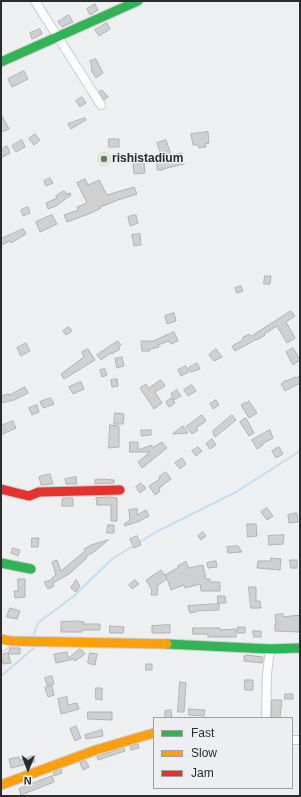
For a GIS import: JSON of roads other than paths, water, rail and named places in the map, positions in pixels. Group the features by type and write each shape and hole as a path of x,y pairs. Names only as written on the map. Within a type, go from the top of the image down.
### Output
{"street":[{"path":"35,1 101,105"},
{"path":"1,62 138,1"},
{"path":"1,489 29,496 39,492 120,490"},
{"path":"1,563 31,569"},
{"path":"1,647 5,640 200,645 270,649 300,648"},
{"path":"266,717 267,674 270,649"},
{"path":"1,785 85,753 118,742 153,733"}],"waterway":[{"path":"138,543 158,531 236,492 300,451"},
{"path":"33,637 38,623 75,595 112,559 135,545"},
{"path":"1,676 34,648 33,645"}],"place":[{"name":"rishistadium","path":"104,159"}]}
